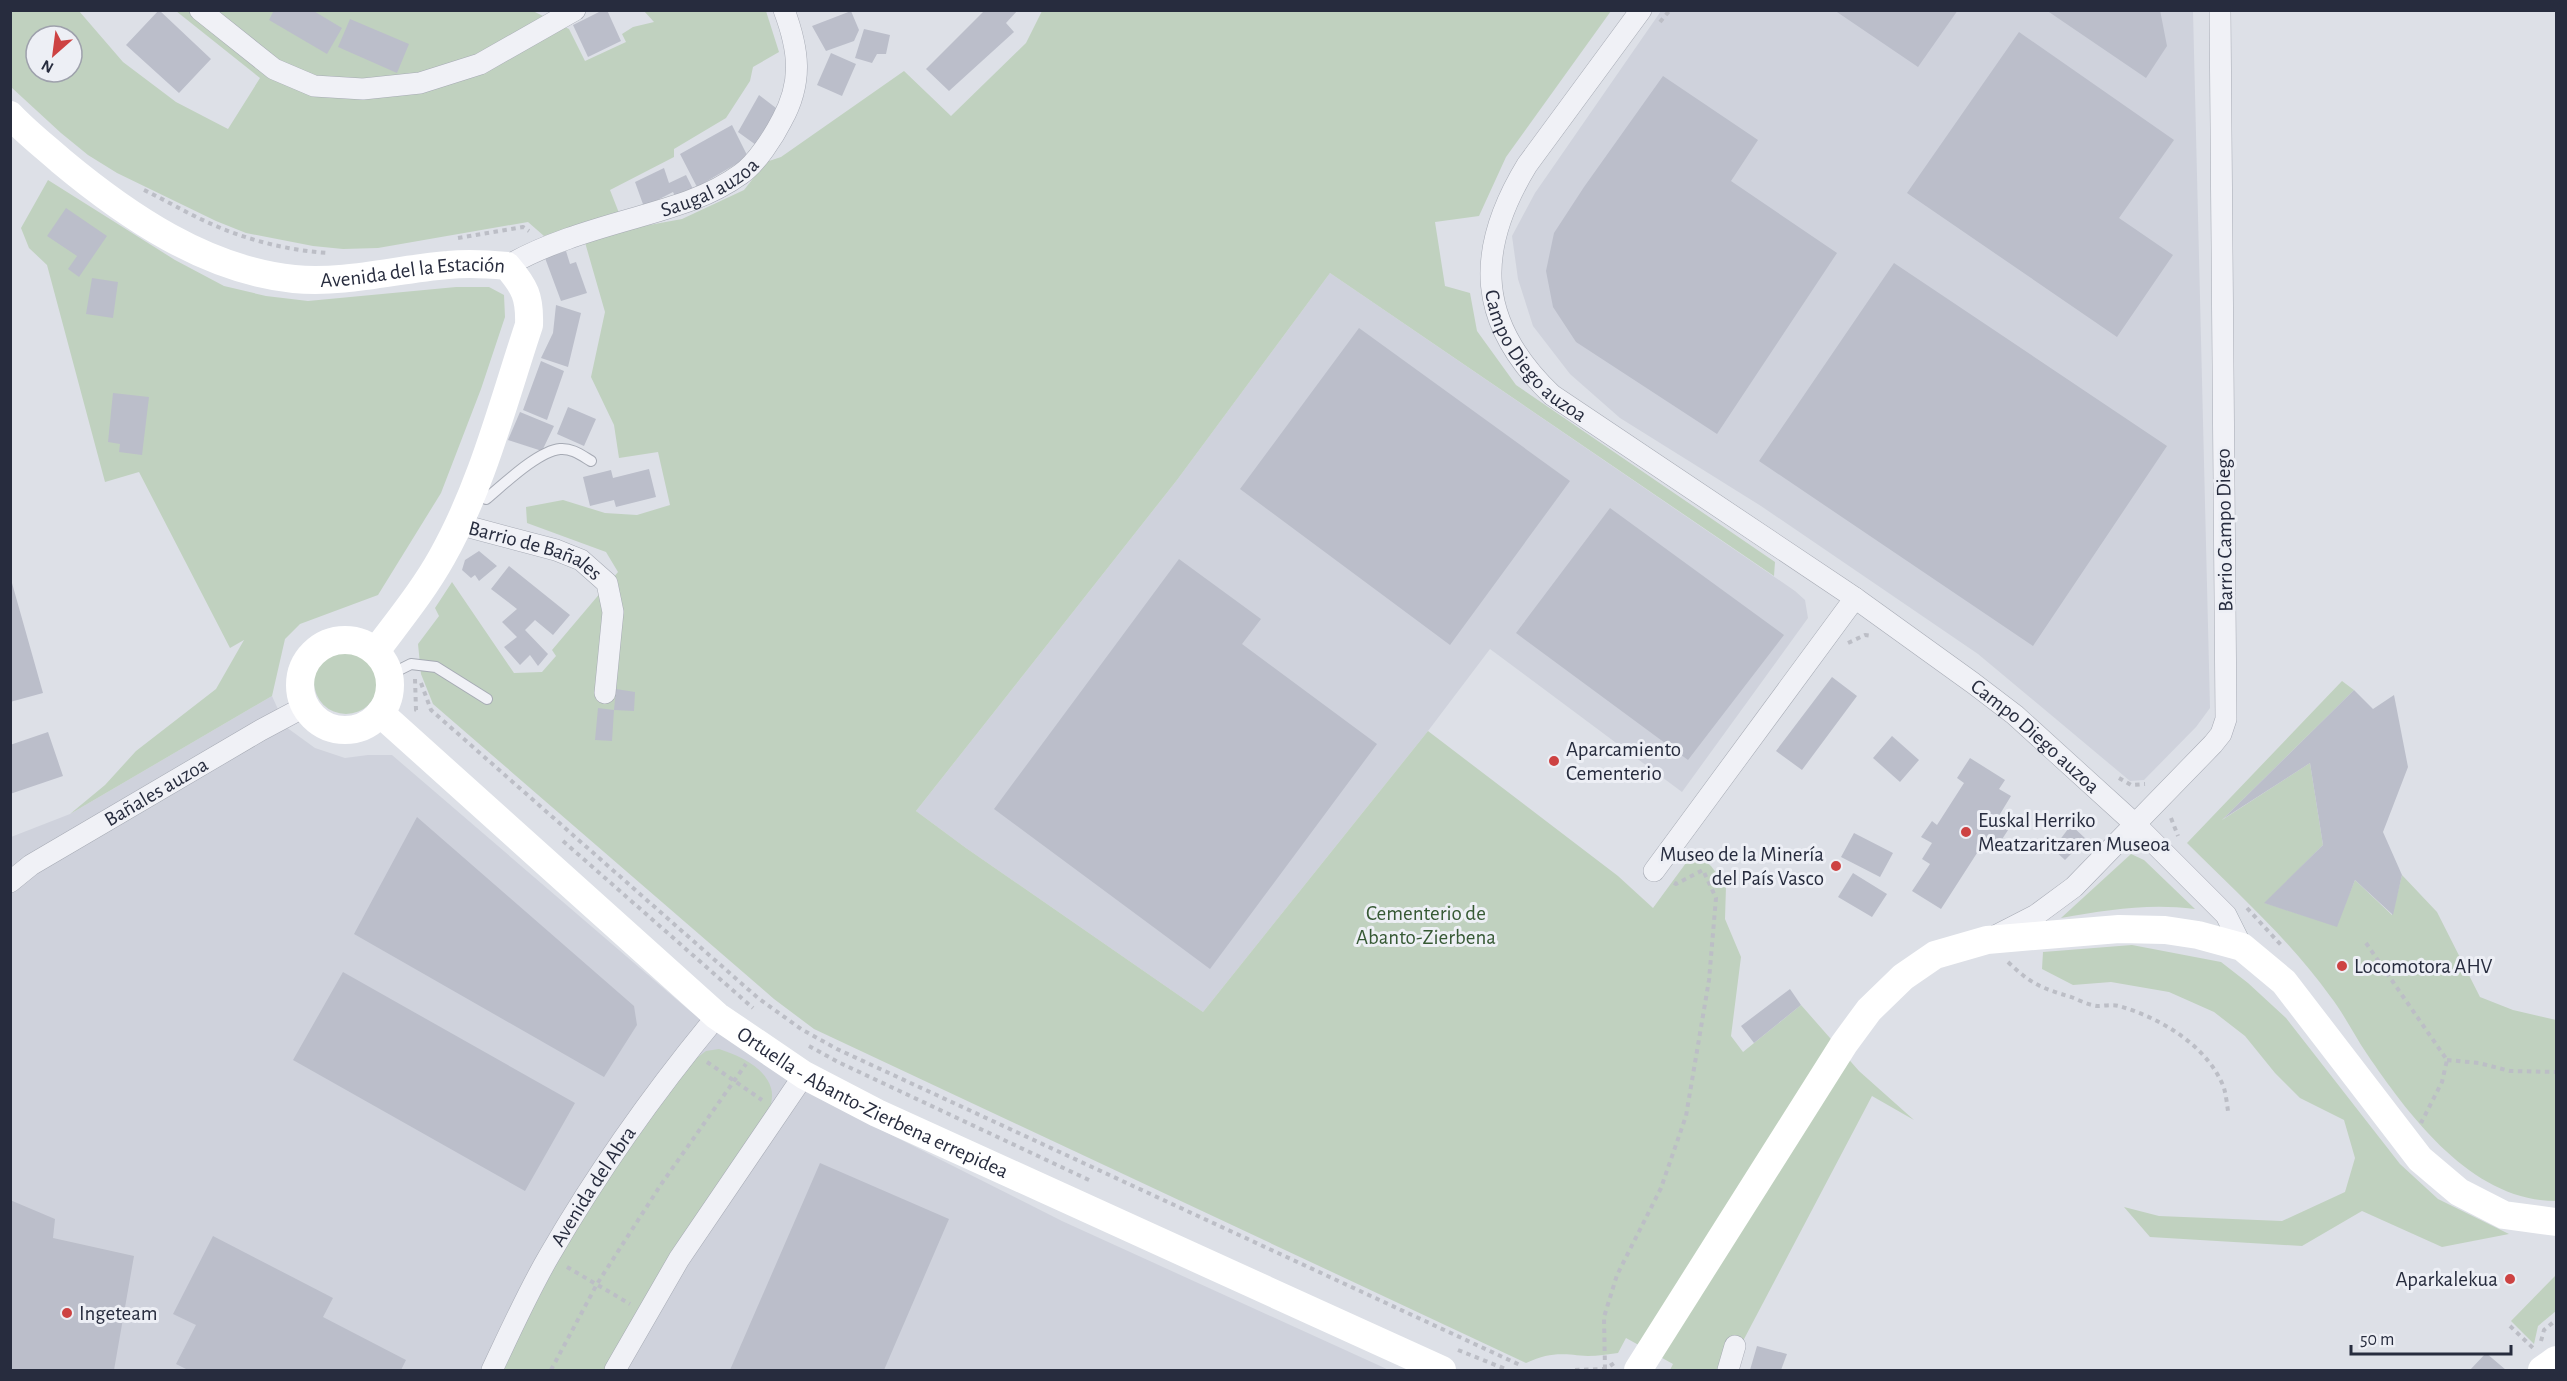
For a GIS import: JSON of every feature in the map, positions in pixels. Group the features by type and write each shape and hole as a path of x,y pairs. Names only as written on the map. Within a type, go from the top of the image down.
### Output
{"street":[{"path":"200,10 274,69 314,86 363,89 420,83 480,64 575,10"},
{"name":"Saugal auzoa","path":"507,266 532,252 610,225 688,202 742,174 774,135 791,103 798,69 792,30 784,10"},
{"name":"Campo Diego auzoa","path":"1641,10 1527,165 1500,215 1491,253 1491,282 1496,313 1513,349 1532,375 1552,395 1856,598 2015,715 2136,825 2226,915 2242,947"},
{"name":"Barrio Campo Diego","path":"1987,940 2036,915 2074,887 2213,744 2221,734 2226,719 2220,10"},
{"name":"Avenida del la Estación","path":"10,115 79,176 126,212 181,243 236,267 294,279 350,278 449,264 507,266 522,284 530,304 529,325 485,456 458,524 418,597 392,663"},
{"name":"Barrio de Bañales","path":"458,524 556,550 581,560 607,583 613,612 605,693"},
{"path":"1662,875 1856,598"},
{"path":"336,640 364,643 392,663 391,688 387,702 371,722 348,730 323,724 313,717 306,706 301,693 300,679 304,666 312,654 323,645 336,640"},
{"name":"Bañales auzoa","path":"10,882 31,865 306,706"},
{"name":"Ortuella - Abanto-Zierbena errepidea","path":"380,713 717,1016 804,1075 877,1113 1448,1359"},
{"path":"1629,1364 1869,1010 1903,977 1935,955 1987,940 2118,929 2165,930 2198,935 2242,947 2284,982 2420,1159 2459,1192 2504,1215 2556,1222"},
{"name":"Avenida del Abra","path":"492,1371 549,1256 631,1128 689,1049 717,1016"},
{"path":"615,1371 646,1313 728,1185 780,1113 804,1075"},
{"path":"1728,1371 1735,1346"},
{"path":"2542,1371 2556,1360"}],"lane":[{"path":"470,493 486,499 523,469 552,451 562,449 575,452 591,461"},
{"path":"392,663 436,667 487,699"}],"path":[{"path":"1654,28 1670,10"},
{"path":"140,188 208,223 247,237 288,248 336,253"},
{"path":"448,239 523,226 532,234 532,252"},
{"path":"1846,644 1865,636 1876,637"},
{"path":"392,663 415,676 416,710 423,717"},
{"path":"421,682 426,700 432,710 758,998 801,1029 837,1048 1520,1365"},
{"path":"2114,775 2131,785 2148,784 2153,778"},
{"path":"562,841 759,1013"},
{"path":"1605,1369 1604,1317 1617,1275 1660,1188 1686,1116 1709,980 1716,898 1703,870 1676,884 1662,875"},
{"path":"1987,940 2022,975 2042,989 2095,1006 2116,1005 2144,1014 2177,1032 2201,1053 2224,1088 2228,1111"},
{"path":"2366,943 2447,1060 2442,1082 2420,1126"},
{"path":"802,1042 838,1062 1099,1184"},
{"path":"551,1371 597,1284 662,1183 759,1046"},
{"path":"689,1049 780,1113"},
{"path":"2447,1060 2479,1063 2510,1071 2556,1071"},
{"path":"549,1256 646,1313"},
{"path":"2510,1326 2529,1344"},
{"path":"1448,1359 1508,1371"},
{"path":"1575,1371 1605,1369 1629,1364"}],"shaded area":[{"path":"1661,11 2193,11 2210,708 2196,727 2144,780 2130,781 1978,654 1761,506 1620,418 1570,374 1533,326 1518,279 1512,236 1535,193"},
{"path":"1330,273 1795,591 1805,600 1808,618 1682,792 1490,649 1428,731 1203,1012 916,811 1177,480"},
{"path":"272,696 286,727 315,748 345,758 392,755 690,1011 842,1110 1062,1221 1389,1370 11,1370 11,837 70,814"}],"green space":[{"name":"Cementerio de Abanto-Zierbena","path":"10,11 79,11 123,62 176,102 228,129 260,78 176,11 533,11 569,29 585,61 626,42 622,34 633,27 654,22 644,11 766,11 779,52 753,67 750,81 726,118 674,149 674,157 610,190 619,213 633,228 682,219 744,190 766,162 781,157 904,71 951,116 1026,43 1042,11 1611,11 1506,157 1479,216 1435,222 1445,286 1470,293 1477,331 1516,385 1775,562 1774,576 1330,273 1177,480 916,811 1203,1012 1428,731 1618,876 1653,908 1694,852 1711,866 1726,886 1725,919 1741,957 1731,1036 1743,1052 1801,1005 1859,1071 1914,1120 1872,1096 1743,1341 1731,1370 1670,1370 1673,1364 1626,1338 1618,1353 1592,1356 1550,1355 1526,1363 814,1029 774,999 433,704 421,674 418,644 439,616 435,608 452,582 514,673 542,672 556,656 552,650 618,572 606,552 527,523 526,507 563,500 605,513 637,515 670,505 658,452 619,458 614,425 591,377 605,312 580,225 544,236 528,222 378,248 343,249 313,246 246,233 216,221 117,173 88,155 11,87"},
{"path":"48,180 175,260 224,286 266,296 308,301 456,287 489,287 504,295 505,317 481,389 441,493 378,595 300,624 285,639 272,696 70,814 105,785 136,751 216,689 244,640 230,648 139,472 105,482 47,265 29,248 21,228"},
{"path":"346,650 364,656 372,664 378,682 372,700 364,708 346,714 328,708 320,700 314,682 320,664 328,656"},
{"path":"2342,681 2354,690 2222,820 2310,763 2323,845 2265,903 2336,926 2355,880 2392,915 2402,875 2437,912 2480,997 2513,1010 2556,1020 2556,1201 2526,1197 2497,1187 2471,1171 2446,1151 2403,1104 2314,975 2262,916 2187,843"},
{"path":"2131,854 2144,860 2195,909 2144,907 2061,918"},
{"path":"2132,945 2221,962 2286,1018 2400,1164 2438,1199 2509,1234 2442,1247 2362,1211 2302,1246 2150,1237 2124,1207 2159,1216 2282,1221 2345,1192 2355,1158 2344,1120 2300,1098 2275,1073 2245,1036 2214,1012 2169,992 2111,982 2073,985 2042,969 2043,952"},
{"path":"719,1049 750,1063 768,1081 772,1095 767,1117 608,1370 501,1370 571,1235 651,1114 686,1066 706,1051"},
{"path":"2556,1275 2556,1311 2538,1326 2534,1344 2511,1321"}],"building":[{"path":"159,10 211,59 179,93 126,45"},
{"path":"274,10 312,10 342,28 327,54 269,20"},
{"path":"607,10 621,41 588,57 573,25"},
{"path":"985,10 1018,10 1006,23 1014,32 949,91 926,69"},
{"path":"1834,10 1958,10 1918,67"},
{"path":"2046,10 2160,10 2167,46 2146,78"},
{"path":"851,11 859,30 854,41 826,51 812,26"},
{"path":"350,19 409,44 397,73 338,47"},
{"path":"864,29 890,35 886,54 877,54 872,63 855,58"},
{"path":"2019,32 2174,140 2119,218 2173,255 2117,337 1907,193"},
{"path":"831,53 856,64 842,96 817,85"},
{"path":"1663,76 1758,140 1731,181 1837,253 1717,434 1576,342 1553,307 1546,271 1554,233"},
{"path":"759,95 776,108 768,128 756,145 738,132"},
{"path":"732,125 748,157 697,187 680,154"},
{"path":"664,168 669,183 686,175 693,189 676,198 673,192 644,207 635,182"},
{"path":"66,208 107,236 79,277 68,269 77,256 47,236"},
{"path":"566,251 570,264 576,262 587,293 561,301 545,258"},
{"path":"1894,263 2167,446 2033,646 1759,461"},
{"path":"92,278 118,282 113,318 86,314"},
{"path":"556,305 581,313 568,367 541,358 553,333"},
{"path":"1359,328 1570,481 1450,645 1240,489"},
{"path":"541,361 564,371 547,420 523,410"},
{"path":"113,393 149,397 142,455 119,452 120,444 108,442"},
{"path":"568,407 596,419 584,446 557,434"},
{"path":"520,412 554,426 542,451 508,440"},
{"path":"649,469 656,497 616,507 614,500 590,506 583,477 611,470 613,478"},
{"path":"1610,508 1784,635 1688,760 1516,633"},
{"path":"479,551 497,566 479,581 475,575 471,578 462,570 465,560"},
{"path":"1179,559 1261,619 1242,644 1377,744 1210,969 994,809"},
{"path":"509,566 570,615 553,635 535,620 525,630 548,654 538,666 530,655 520,665 504,647 517,637 502,622 517,609 491,589"},
{"path":"10,576 43,693 10,702"},
{"path":"1832,677 1857,696 1802,770 1776,751"},
{"path":"616,689 635,692 634,711 614,710"},
{"path":"2354,690 2373,709 2394,695 2408,767 2383,832 2402,875 2393,915 2355,880 2337,927 2264,903 2323,845 2310,763 2223,819"},
{"path":"598,708 614,710 612,741 595,740"},
{"path":"48,732 63,776 10,794 10,745"},
{"path":"1892,736 1919,760 1900,782 1873,758"},
{"name":"Euskal Herriko Meatzaritzaren Museoa","path":"1970,758 2005,780 1999,789 2011,796 1997,819 2010,827 1997,847 1986,839 1941,909 1912,891 1930,864 1922,859 1932,843 1921,837 1932,821 1937,825 1964,783 1957,778"},
{"path":"417,817 634,1006 637,1025 604,1077 354,934"},
{"path":"2071,825 2086,839 2065,860 2053,849"},
{"path":"1854,833 1893,853 1880,877 1841,857"},
{"path":"1853,873 1887,894 1872,917 1838,897"},
{"path":"343,972 575,1103 525,1191 293,1060"},
{"path":"1790,989 1801,1005 1754,1043 1741,1026"},
{"path":"820,1163 949,1219 884,1370 730,1370"},
{"name":"Ingeteam","path":"10,1200 55,1219 53,1238 134,1256 114,1370 10,1370"},
{"path":"213,1236 333,1298 323,1317 406,1360 401,1370 188,1370 176,1364 196,1325 173,1314"},
{"path":"1757,1346 1787,1354 1781,1370 1750,1370"},
{"path":"2486,1353 2506,1370 2470,1370"}],"place":[{"name":"Aparcamiento Cementerio","path":"1554,761"},
{"name":"Euskal Herriko Meatzaritzaren Museoa","path":"1966,832"},
{"name":"Museo de la Minería del País Vasco","path":"1836,866"},
{"name":"Locomotora AHV","path":"2342,966"},
{"name":"Aparkalekua","path":"2510,1279"},
{"name":"Ingeteam","path":"67,1313"}]}
